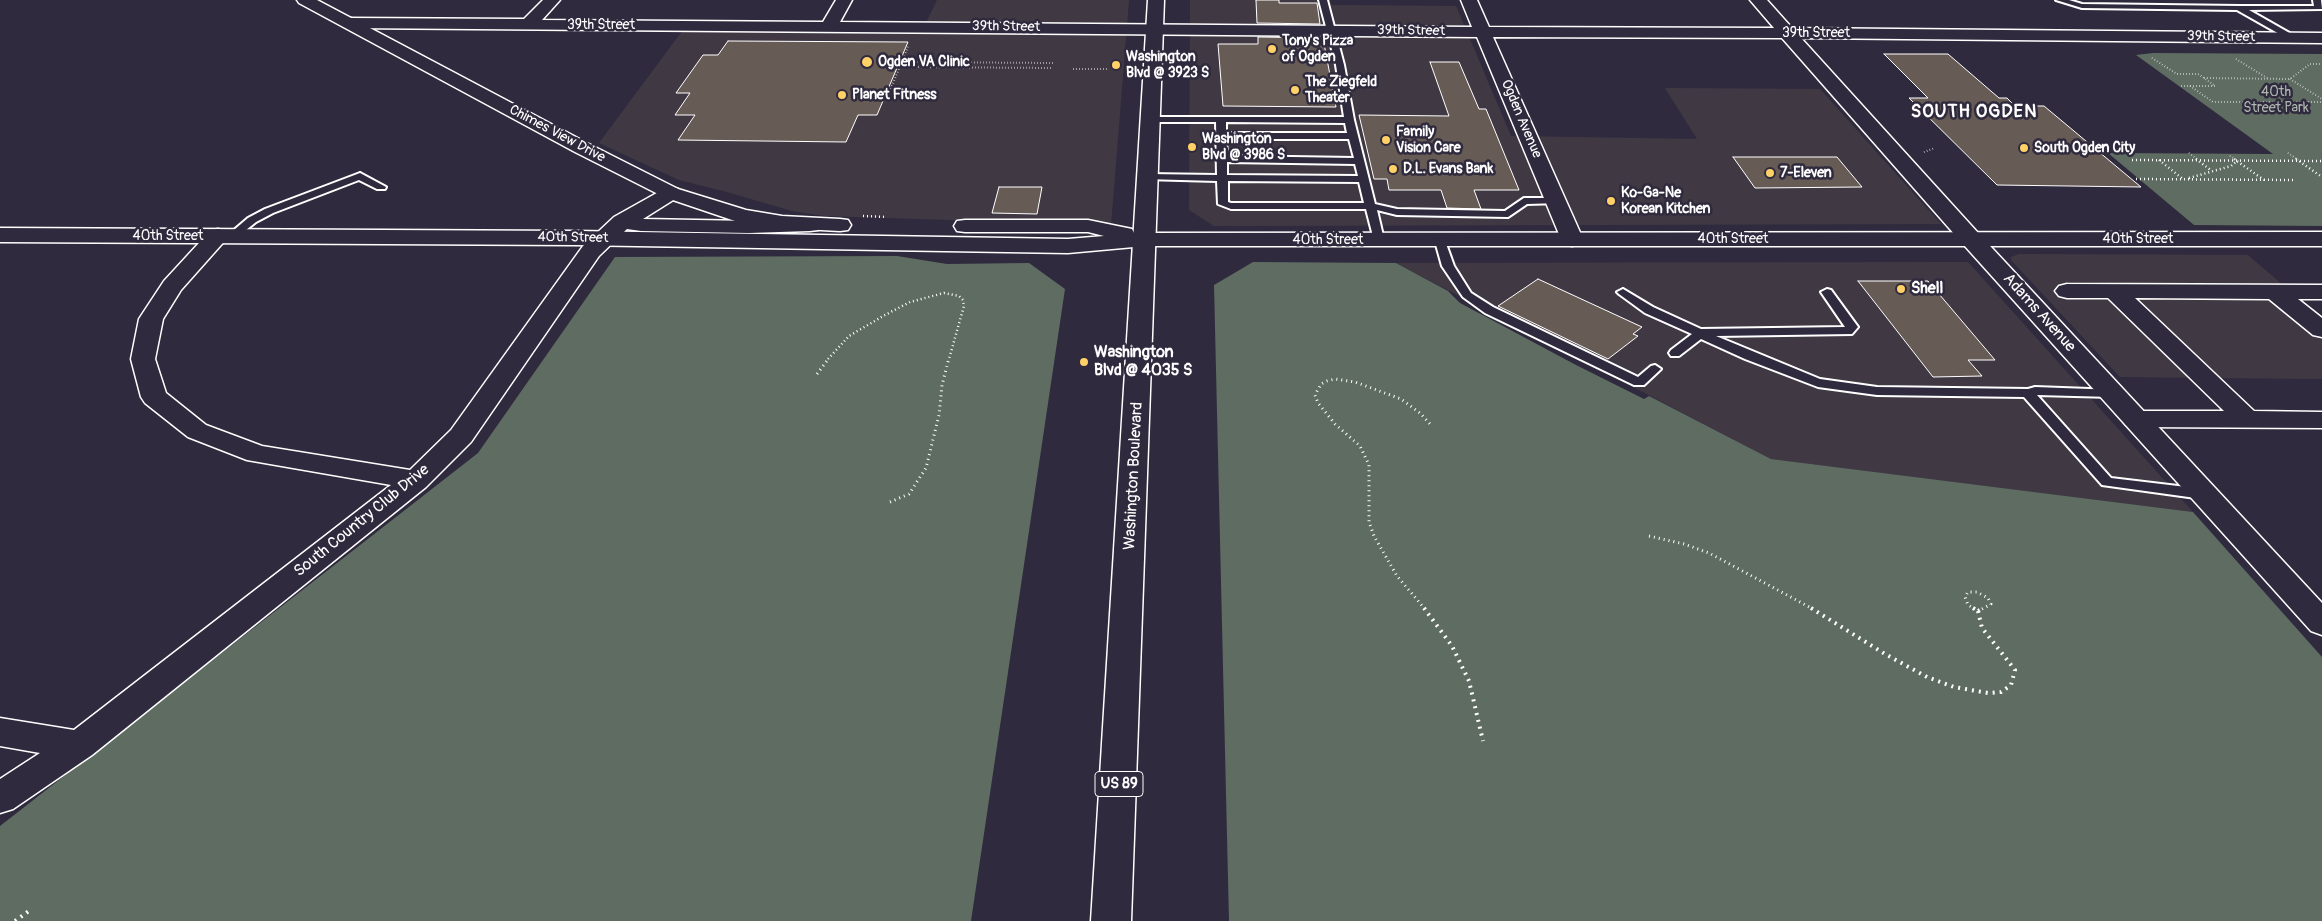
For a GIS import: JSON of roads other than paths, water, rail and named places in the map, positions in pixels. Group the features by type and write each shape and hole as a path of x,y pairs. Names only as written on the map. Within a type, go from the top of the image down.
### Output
{"street":[{"name":"Chimes View Drive","path":"305,0 582,148 671,193 742,216 824,224"},
{"path":"528,25 552,0"},
{"path":"829,26 844,0"},
{"name":"Washington Boulevard","path":"1111,921 1156,0"},
{"name":"Ogden Avenue","path":"1469,0 1572,239"},
{"name":"Adams Avenue","path":"1758,0 1971,239 2322,623"},
{"name":"39th Street","path":"349,24 1154,28 1484,32 1786,32 2322,38"},
{"name":"South Country Club Drive","path":"0,798 80,745 416,480 461,436 591,251 612,230 671,193"},
{"name":"40th Street","path":"612,230 641,225 749,227 824,224 1088,226 1145,239"},
{"name":"40th Street","path":"0,235 225,236 612,230 1068,246 1145,239 1440,241 1572,239 2322,239"},
{"path":"225,236 172,286 151,319 143,359 154,397 197,431 257,454 416,480"},
{"path":"2067,291 2322,292"},
{"path":"2114,291 2247,419"},
{"path":"2275,292 2322,330"},
{"path":"2135,419 2322,420"},
{"path":"0,732 80,745"}],"lane":[{"path":"1323,0 1340,64 1349,120 1379,240"},
{"path":"2060,0 2082,6 2319,8 2317,0"},
{"path":"2239,8 2290,37"},
{"path":"1150,119 1349,120"},
{"path":"1220,119 1220,178 1223,204 1231,206 1372,206 1397,212 1508,214 1524,201 1556,201"},
{"path":"1220,136 1354,136"},
{"path":"1221,159 1360,161"},
{"path":"225,236 269,211 360,176 381,187"},
{"path":"1148,177 1364,179"},
{"path":"1440,241 1448,266 1467,296 1489,310 1639,382 1655,369"},
{"path":"1623,292 1649,310 1749,356 1818,383 1877,391 2112,393"},
{"path":"1675,353 1701,333 1848,331 1852,327 1827,292"},
{"path":"2028,393 2107,482 2204,494"}],"place":[{"name":"Tony's Pizza of Ogden","path":"1272,49"},
{"name":"Ogden VA Clinic","path":"867,62"},
{"name":"Washington Blvd @ 3923 S","path":"1116,65"},
{"name":"The Ziegfeld Theater","path":"1295,90"},
{"name":"Planet Fitness","path":"842,95"},
{"name":"Family Vision Care","path":"1386,140"},
{"name":"Washington Blvd @ 3986 S","path":"1192,147"},
{"name":"South Ogden City","path":"2024,148"},
{"name":"D.L. Evans Bank","path":"1393,169"},
{"name":"7-Eleven","path":"1770,173"},
{"name":"Ko-Ga-Ne Korean Kitchen","path":"1611,201"},
{"name":"Shell","path":"1901,289"},
{"name":"Washington Blvd @ 4035 S","path":"1084,362"}],"district":[{"name":"SOUTH OGDEN","path":"1974,112"}],"park label":[{"name":"40th Street Park","path":"2276,100"}]}
